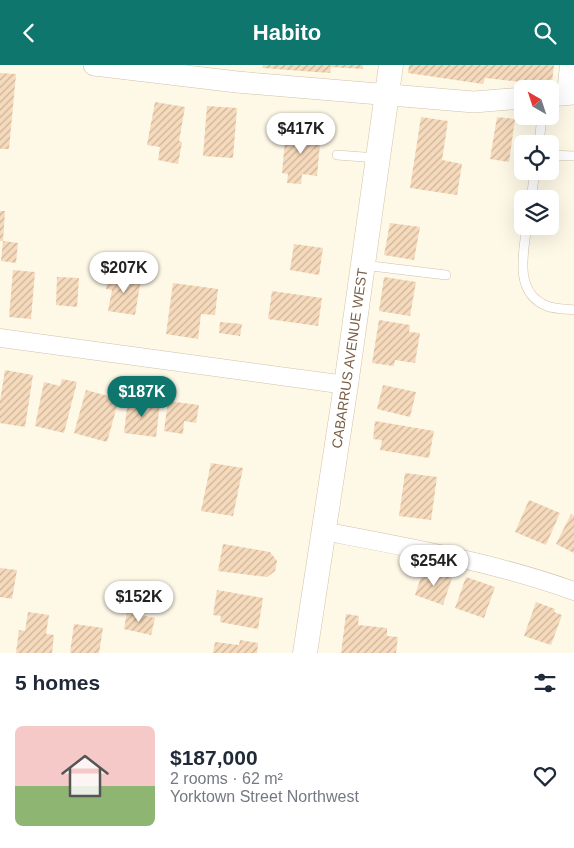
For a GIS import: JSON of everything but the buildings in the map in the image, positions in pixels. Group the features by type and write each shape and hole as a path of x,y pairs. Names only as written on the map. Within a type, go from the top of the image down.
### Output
{"main road":[{"name":"CABARRUS AVENUE WEST","path":"304,653 346,385 391,65"}],"street":[{"path":"94,65 237,82 387,95 474,102 514,100"},
{"path":"563,95 569,65"},
{"path":"0,338 346,385"},
{"path":"323,531 424,551 519,574 574,591"}],"lane":[{"path":"337,155 378,158"},
{"path":"559,155 574,156"},
{"path":"526,235 522,259 527,289 535,299 548,306 574,310"},
{"path":"363,265 446,275"}]}
